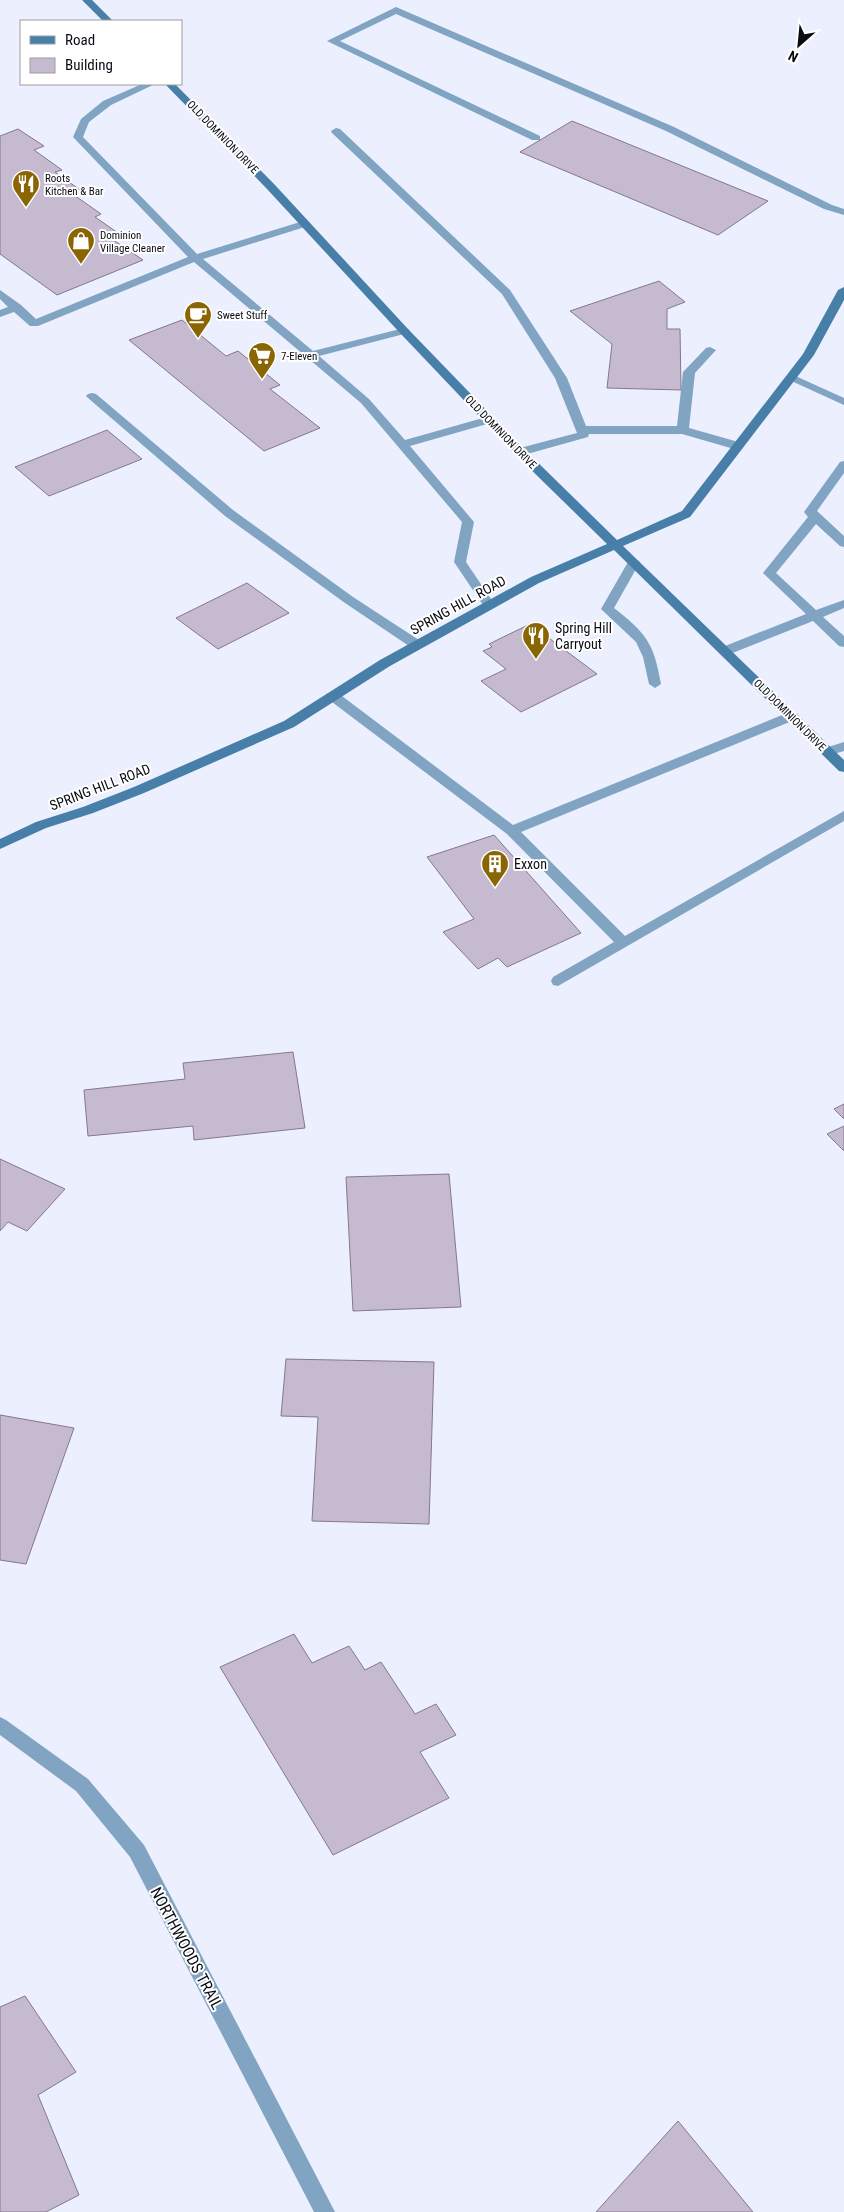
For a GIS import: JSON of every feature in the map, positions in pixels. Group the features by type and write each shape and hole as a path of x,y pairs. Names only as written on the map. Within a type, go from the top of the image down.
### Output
{"main road":[{"path":"87,0 107,20"},
{"name":"OLD DOMINION DRIVE","path":"171,85 264,180 404,331 520,452 844,768"},
{"name":"SPRING HILL ROAD","path":"0,844 41,825 88,810 139,790 289,724 384,663 535,580 686,514 808,355 844,290"}],"street":[{"path":"536,138 332,41 396,10 670,129 828,208 844,212"},
{"path":"148,85 107,103 85,121 78,137 196,258 365,401 468,522 460,562 489,606"},
{"path":"336,131 506,292 561,378 584,436 520,452"},
{"path":"0,292 34,324 196,258 304,224"},
{"path":"0,314 17,307"},
{"path":"311,355 404,331"},
{"path":"683,430 690,372 710,350"},
{"path":"791,377 844,402"},
{"path":"92,396 229,513 349,600 417,645"},
{"path":"402,445 490,420"},
{"path":"582,430 683,430 738,446"},
{"path":"844,465 810,512 844,543"},
{"path":"815,516 769,573 844,643"},
{"path":"634,562 607,609 641,636 651,659 655,684"},
{"path":"725,651 844,604"},
{"path":"333,696 512,831 623,943"},
{"path":"512,831 792,716"},
{"path":"827,752 844,746"},
{"path":"558,981 844,815"},
{"name":"NORTHWOODS TRAIL","path":"0,1725 82,1785 137,1852 325,2212"}],"building":[{"path":"572,121 768,201 718,235 520,152"},
{"path":"18,129 44,146 34,150 62,170 55,172 83,192 74,195 101,214 95,217 121,235 112,239 143,260 57,295 0,254 0,136"},
{"path":"659,281 685,302 667,309 667,329 680,329 681,390 607,388 612,344 570,311"},
{"path":"182,320 226,356 238,351 280,385 270,389 320,428 264,451 129,340"},
{"path":"107,430 142,459 49,496 15,467"},
{"path":"247,583 289,613 218,649 176,618"},
{"name":"Spring Hill Carryout","path":"530,624 597,674 521,712 481,681 506,669 483,651 492,647 489,644"},
{"name":"Exxon","path":"494,835 581,933 507,967 498,958 478,969 443,932 474,919 427,857"},
{"path":"293,1052 305,1128 194,1140 193,1126 88,1136 84,1090 185,1079 183,1063"},
{"path":"844,1104 844,1119 834,1109"},
{"path":"844,1126 844,1151 827,1134"},
{"path":"0,1159 65,1189 27,1231 8,1222 0,1231"},
{"path":"449,1174 461,1307 353,1311 346,1177"},
{"path":"286,1359 434,1362 429,1524 312,1521 318,1417 281,1416"},
{"path":"0,1415 74,1428 26,1564 0,1560"},
{"path":"294,1634 312,1663 349,1646 365,1670 381,1662 415,1714 436,1704 456,1735 420,1752 449,1798 333,1855 220,1667"},
{"path":"25,1996 76,2072 38,2095 79,2195 46,2212 0,2212 0,2007"},
{"path":"678,2121 753,2212 596,2212"}],"place":[{"name":"Roots Kitchen & Bar","path":"26,208"},
{"name":"Dominion Village Cleaner","path":"81,265"},
{"name":"Sweet Stuff","path":"198,339"},
{"name":"7-Eleven","path":"262,380"},
{"name":"Spring Hill Carryout","path":"536,660"},
{"name":"Exxon","path":"495,888"}]}
